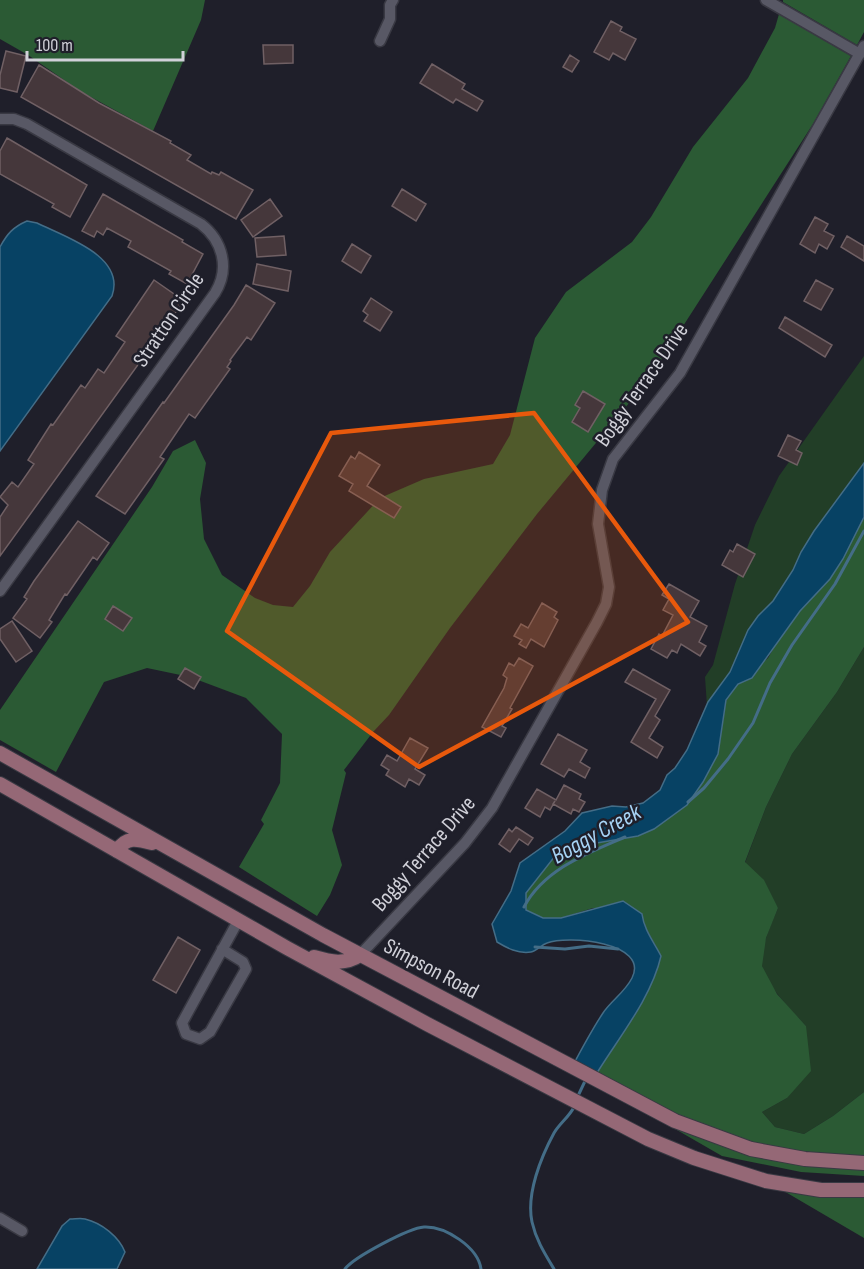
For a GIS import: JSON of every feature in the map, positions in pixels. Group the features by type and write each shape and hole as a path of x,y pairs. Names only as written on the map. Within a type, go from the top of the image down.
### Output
{"main road":[{"name":"Simpson Road","path":"0,753 360,955 675,1121 751,1149 805,1159 864,1162"},
{"path":"0,784 287,948 619,1124 694,1158 766,1181 821,1190 864,1190"},
{"path":"117,851 126,840 133,839 166,846"},
{"path":"287,948 328,961 352,961 360,955"}],"street":[{"path":"380,41 390,19 390,5 393,0"},
{"path":"766,0 862,50"},
{"name":"Boggy Terrace Drive","path":"360,955 465,843 492,808 597,622 606,604 609,587 598,524 602,490 613,459 680,373 862,50"},
{"name":"Stratton Circle","path":"0,119 14,119 27,124 201,225 216,240 222,253 223,267 221,281 214,293 0,591"},
{"path":"222,949 243,962 246,969 210,1032 200,1039 186,1034 182,1023 222,949 238,921"},
{"path":"0,1218 22,1231"}],"highlighted area":[{"path":"534,413 688,622 419,767 227,631 331,433"}],"green space":[{"path":"0,0 205,0 201,20 153,131 80,91 28,55 0,39"},
{"path":"783,0 864,0 864,32 857,45"},
{"path":"779,14 851,56 813,124 649,379 537,514 450,628 389,715 344,770 346,773 332,830 342,865 330,895 317,916 239,867 264,824 261,820 280,783 282,734 246,698 190,677 147,668 104,682 56,772 0,740 0,710 152,487 173,451 195,440 206,463 200,499 204,539 222,575 255,598 273,605 293,607 310,586 330,552 380,498 424,479 493,464 510,435 535,338 566,292 632,242 651,217 693,147 748,78 775,28"},
{"path":"864,356 864,463 801,552 793,570 773,601 758,616 730,672 707,706 705,677 713,665 735,584 755,525 779,476"},
{"path":"864,517 864,647 837,692 792,754 766,807 745,862 764,880 778,908 766,938 762,966 777,994 806,1026 811,1071 787,1098 762,1112 775,1127 804,1134 833,1116 864,1092 864,1176 801,1172 722,1156 592,1081 605,1059 657,948 643,923 642,914 593,908 561,918 543,918 526,910 526,893 555,856 579,846 638,836 654,829 687,805 718,754 726,701 738,684 768,658 780,637 800,611 830,579"},
{"path":"864,647 864,1092 833,1116 804,1134 775,1127 762,1112 787,1098 806,1026 769,982 762,966 762,952 778,908 745,863 766,807 792,754 837,692"},
{"path":"758,1176 798,1183 864,1188 864,1238"}],"water":[{"path":"27,221 37,223 90,250 102,259 110,270 114,282 112,296 0,451 0,247 11,231"},
{"path":"864,463 864,517 843,559 830,579 800,611 752,678 738,684 726,700 718,754 687,805 654,829 638,836 579,846 555,856 526,893 526,910 543,918 561,918 623,901 642,914 647,931 661,956 641,1005 592,1081 571,1069 603,1013 632,978 634,966 629,956 604,944 571,940 547,943 531,952 517,951 497,942 492,924 511,891 520,863 565,831 582,813 612,806 626,807 643,803 660,790 667,775 675,768 687,750 708,702 730,672 748,630 773,601 814,531"},
{"path":"70,1219 91,1221 104,1227 114,1236 125,1252 117,1269 37,1269 62,1226"}],"building":[{"path":"611,21 622,27 620,31 636,39 625,60 613,53 609,60 594,52"},
{"path":"263,45 293,45 293,63 264,64"},
{"path":"6,51 26,56 17,92 0,88 0,75"},
{"path":"570,55 579,61 572,72 563,67"},
{"path":"432,64 465,84 462,89 483,101 477,111 456,99 453,103 420,83"},
{"path":"39,65 99,103 171,141 170,143 191,155 187,160 211,174 212,172 219,175 221,172 253,190 236,219 21,97"},
{"path":"7,138 87,185 70,217 52,207 54,204 0,174 0,151"},
{"path":"402,189 426,204 416,221 392,206"},
{"path":"103,194 203,254 187,284 169,274 171,271 128,247 131,241 107,228 103,235 97,231 94,237 82,231"},
{"path":"270,199 282,216 253,237 241,220"},
{"path":"815,217 828,224 824,231 834,236 827,249 819,244 815,253 800,244"},
{"path":"284,236 286,255 257,257 255,238"},
{"path":"847,236 864,246 864,261 841,247"},
{"path":"352,244 371,256 361,273 342,261"},
{"path":"257,264 291,271 288,291 253,284"},
{"path":"154,280 184,301 0,556 0,517 8,505 0,497 12,482 18,487 34,464 28,460 51,424 53,425 81,385 85,388 98,369 104,373 125,342 116,336"},
{"path":"816,280 833,289 821,310 804,301"},
{"path":"246,285 275,303 251,340 247,337 230,360 227,367 230,369 195,418 189,414 160,457 164,459 125,514 96,496 234,305"},
{"path":"371,298 392,312 380,331 364,321 368,315 363,311"},
{"path":"785,317 832,345 825,357 779,328"},
{"path":"583,391 605,404 588,432 572,422 580,408 575,405"},
{"path":"788,435 801,441 796,450 802,453 797,465 778,456"},
{"path":"359,452 380,465 367,486 401,507 394,518 349,491 353,484 339,476 351,456 355,459"},
{"path":"78,521 109,543 97,560 93,557 67,595 65,594 49,620 52,622 40,638 13,618 27,599 24,597 34,581"},
{"path":"737,544 755,554 743,577 722,565 730,550 733,552"},
{"path":"669,584 699,601 690,617 707,626 699,642 706,646 700,656 681,644 677,653 672,650 667,658 651,649 659,634 662,636 673,615 663,610 669,599 662,595"},
{"path":"542,603 557,612 554,617 558,620 544,647 531,639 526,648 519,644 522,640 514,636 521,624 528,628"},
{"path":"113,606 132,618 123,631 105,619"},
{"path":"12,621 32,651 16,662 0,639 0,629"},
{"path":"519,658 533,666 510,708 512,709 502,726 506,728 501,737 482,727 504,688 507,678 503,675 509,663 514,666"},
{"path":"185,668 201,677 194,689 178,679"},
{"path":"633,669 670,690 655,716 660,720 649,738 663,747 657,758 631,742 656,699 625,682"},
{"path":"558,734 587,750 580,762 590,768 585,778 569,769 564,777 541,764"},
{"path":"410,738 428,748 415,769 425,775 419,785 409,779 405,787 386,775 389,770 381,765 387,755 397,761"},
{"path":"564,785 581,794 579,799 585,802 579,812 573,809 571,814 553,804 550,810 545,807 540,817 525,808 537,789 556,800"},
{"path":"516,827 533,838 528,845 519,839 510,852 499,844 509,829 512,832"},
{"path":"178,937 200,950 176,993 153,980"}],"waterway":[{"name":"Boggy Creek","path":"688,802 704,788 728,759 753,723 770,683 792,645 835,584 864,531"},
{"name":"Boggy Creek","path":"524,907 543,882 555,872 582,856 625,837"},
{"name":"Boggy Creek","path":"535,947 565,949 589,946 618,949"},
{"name":"Boggy Creek","path":"577,1098 586,1079"},
{"name":"Boggy Creek","path":"554,1269 534,1229 531,1200 536,1176 549,1143 556,1129 574,1107"},
{"name":"Boggy Creek","path":"345,1269 382,1244 424,1227 441,1230 459,1239 474,1253 481,1269"}]}
